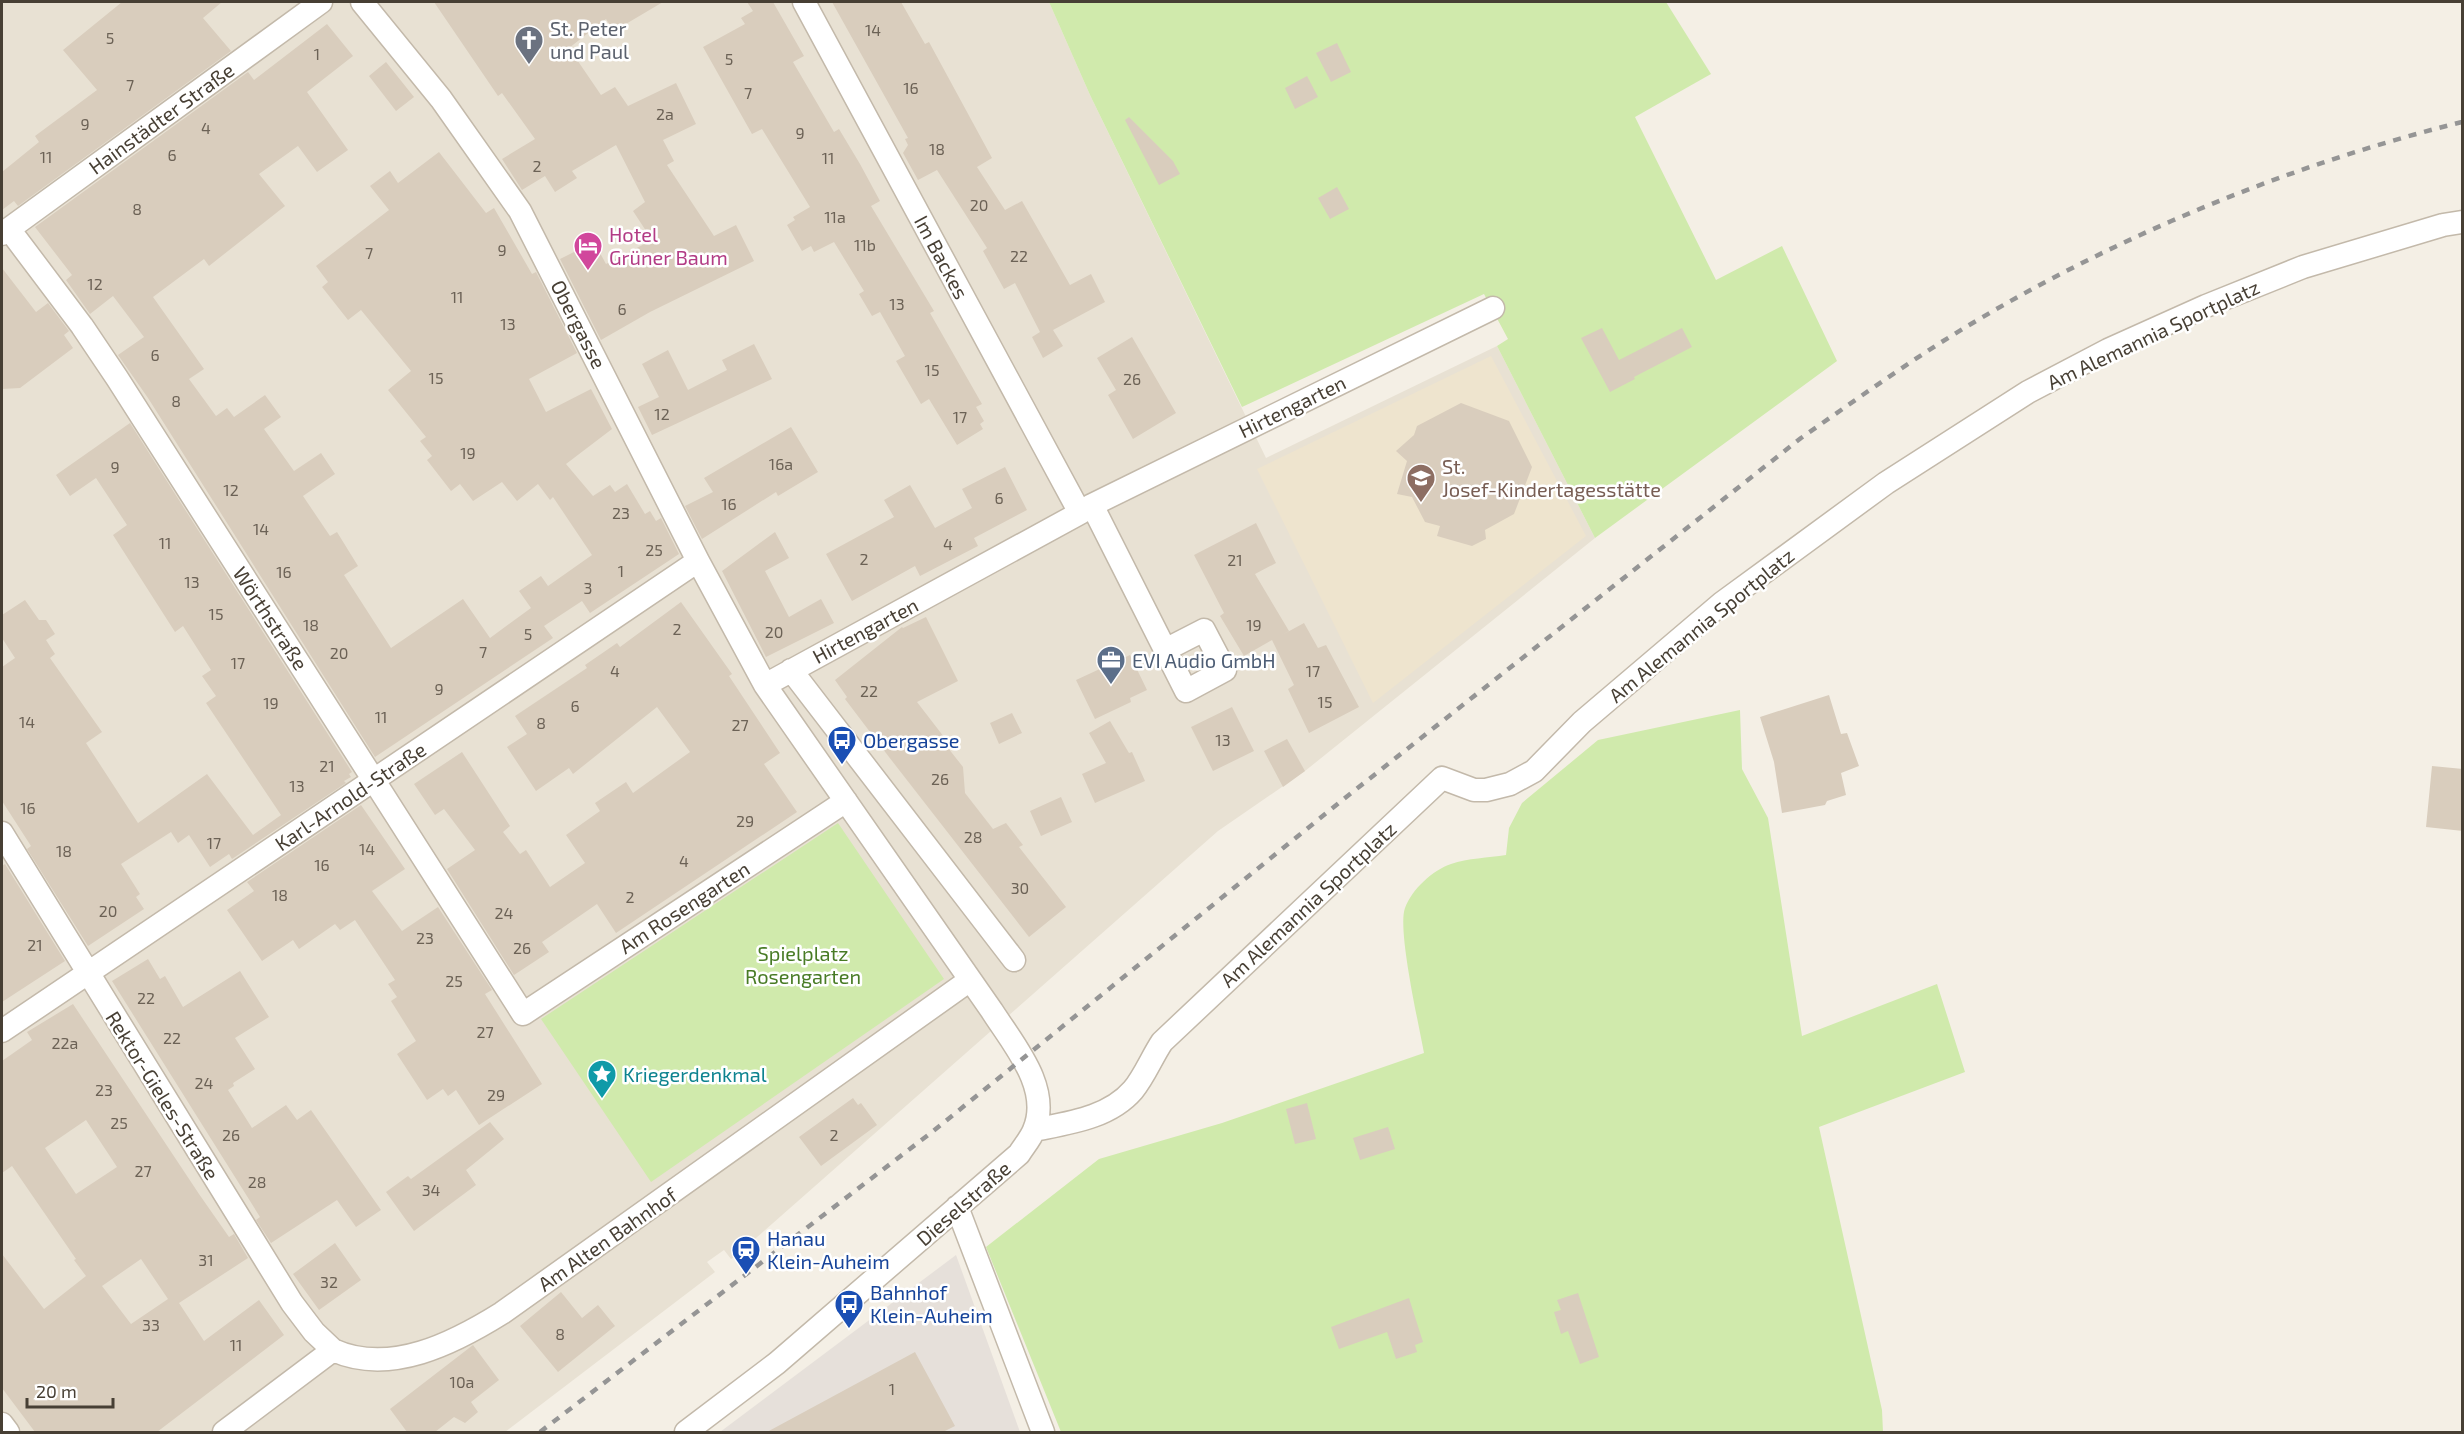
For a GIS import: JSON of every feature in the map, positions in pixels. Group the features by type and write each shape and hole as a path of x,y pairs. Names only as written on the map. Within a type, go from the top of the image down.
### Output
{"street":[{"name":"Hainstädter Straße","path":"5,232 321,2"},
{"name":"Obergasse","path":"362,2 441,99 520,211 698,561 765,685 1022,1057"},
{"name":"Im Backes","path":"804,2 1086,509"},
{"name":"Am Alemannia Sportplatz","path":"1034,1130 1085,1119 1109,1109 1133,1090 1162,1042 1442,778 1474,790 1486,790 1510,784 1534,771 1582,722 1722,603 1851,507 1956,438 2028,393 2088,361 2206,306 2303,267 2463,222"},
{"name":"Wörthstraße","path":"5,232 82,326 117,378 523,1014"},
{"name":"Hirtengarten","path":"765,685 1086,509 1493,308"},
{"path":"1086,509 1165,650"},
{"name":"Karl-Arnold-Straße","path":"2,1031 698,561"},
{"path":"791,670 1014,960"},
{"name":"Am Rosengarten","path":"523,1014 846,801"},
{"name":"Rektor-Gieles-Straße","path":"2,833 292,1303 308,1325 333,1350"},
{"name":"Am Alten Bahnhof","path":"333,1350 356,1358 400,1357 446,1343 480,1326 677,1191 970,980"},
{"name":"Dieselstraße","path":"686,1432 777,1364 1019,1154 1034,1130 1038,1118 1038,1092 1022,1057"},
{"path":"957,1207 1043,1432"},
{"path":"224,1432 333,1350"},
{"path":"2,1424 8,1432"}],"shaded area":[{"path":"2,2 1049,2 1090,95 1266,458 1497,346 1595,538 1305,771 1218,831 739,1253 731,1259 724,1250 707,1262 715,1272 505,1432 2,1432"},
{"name":"St. Josef-Kindertagesstätte","path":"1491,356 1586,536 1373,703 1257,469"},
{"path":"956,1255 1020,1432 720,1432"}],"green space":[{"path":"1049,2 1666,2 1711,74 1635,117 1716,280 1782,246 1837,361 1595,538 1497,346 1508,339 1484,294 1242,407 1090,95"},
{"path":"1740,710 1742,769 1768,818 1802,1036 1937,984 1965,1072 1819,1127 1882,1410 1883,1432 1061,1432 986,1247 1099,1159 1222,1123 1424,1053 1410,978 1403,919 1408,901 1418,887 1437,871 1451,864 1506,855 1509,828 1522,803 1598,740"},
{"name":"Spielplatz Rosengarten","path":"838,823 944,979 651,1182 541,1019"}],"building":[{"path":"122,2 222,2 203,18 231,51 18,206 14,201 2,210 2,172 39,142 35,136 97,90 63,50"},
{"path":"434,2 663,2 614,31 606,19 569,48 601,95 615,87 628,106 676,83 696,124 663,140 674,161 667,165 714,236 736,225 754,261 650,312 601,340 560,259 594,242 606,264 652,240 633,211 645,202 616,145 572,171 577,178 555,192 545,176 522,190 502,159 535,139 502,93 498,96"},
{"path":"747,2 773,2 804,56 793,62 834,132 839,129 860,164 880,201 871,206 934,311 930,313 982,404 976,407 984,421 980,424 983,429 957,445 929,399 921,404 896,361 905,356 880,312 872,316 859,294 864,291 834,242 814,252 811,246 802,251 787,225 795,220 793,217 810,207 762,129 752,134 703,47 745,24 741,18 753,11"},
{"path":"832,2 901,2 925,44 929,42 992,158 977,167 1005,210 1022,201 1070,285 1091,274 1105,302 1053,330 1063,346 1043,358 1032,337 1040,332 1015,283 1004,289 983,251 987,248 937,170 918,180 903,153 908,145 905,139 908,138"},
{"path":"327,24 353,56 307,92 348,150 317,172 298,146 259,174 285,206 209,266 204,259 153,297 204,369 189,379 216,416 227,408 234,417 265,395 281,417 264,429 294,471 321,453 335,474 303,496 330,536 337,532 358,566 344,575 391,648 463,599 490,638 531,608 519,591 541,576 548,586 592,555 553,497 550,500 538,484 517,501 502,482 473,501 460,484 451,491 427,460 432,456 420,441 426,437 388,390 411,371 361,310 348,320 322,287 328,282 316,266 389,210 370,186 390,171 398,183 439,152 486,213 494,208 532,274 536,272 577,353 529,379 546,412 591,389 612,429 566,464 593,496 610,485 615,492 627,484 645,514 650,511 656,521 661,518 679,554 590,613 582,601 544,626 553,638 375,757 148,398 118,355 144,337 113,296 90,314 66,280 72,275 35,227 248,72 254,80"},
{"path":"1337,43 1351,72 1331,82 1316,53"},
{"path":"386,62 414,97 396,111 369,76"},
{"path":"1307,76 1318,97 1295,109 1285,88"},
{"path":"1129,117 1173,161 1180,174 1159,185 1125,120"},
{"path":"1337,187 1349,209 1330,219 1318,198"},
{"path":"2,268 36,312 48,303 69,331 64,335 73,348 20,388 2,389"},
{"path":"1602,328 1619,360 1682,328 1692,347 1610,392 1581,338"},
{"path":"1132,337 1176,413 1133,439 1108,395 1116,390 1097,358"},
{"path":"754,344 772,379 652,435 638,407 659,397 642,364 668,350 688,390 727,370 722,360"},
{"path":"1461,403 1509,421 1532,467 1514,514 1485,530 1486,539 1472,546 1437,536 1440,526 1425,522 1412,497 1397,494 1407,461 1396,451 1414,435 1417,426"},
{"path":"130,423 352,772 349,774 351,777 344,781 346,783 232,859 229,854 210,867 189,835 178,843 171,832 121,864 140,894 136,897 144,909 88,946 27,849 31,846 2,801 2,667 15,658 2,638 2,615 25,600 39,620 46,620 55,634 46,640 55,654 50,658 102,732 86,743 138,823 207,774 253,835 281,815 206,703 216,696 202,676 211,670 183,626 175,632 113,535 127,525 96,478 70,496 56,475"},
{"path":"791,427 818,472 778,496 776,492 702,539 685,506 713,492 704,478"},
{"path":"1005,467 1027,510 974,538 978,546 920,576 915,566 852,601 826,554 894,517 884,500 910,485 935,528 972,508 962,489"},
{"path":"1256,523 1276,563 1255,574 1289,631 1282,635 1304,623 1318,648 1326,645 1359,707 1309,733 1288,689 1294,685 1272,640 1244,656 1220,616 1224,613 1194,555"},
{"path":"775,532 789,558 765,571 789,617 821,599 834,623 766,657 722,571"},
{"path":"681,602 732,674 729,676 780,753 764,764 797,812 616,933 597,904 542,942 549,952 514,975 447,869 475,850 444,809 435,815 414,784 462,752 510,826 503,832 520,854 526,850 550,887 585,863 566,835 600,811 595,803 626,782 633,793 690,752 657,707 573,774 569,768 536,791 507,747 527,734 515,716 587,668 585,665 617,643 620,647"},
{"path":"926,617 958,681 917,702 944,737 941,739 963,767 965,793 993,829 1006,823 1023,845 1019,847 1066,907 1029,937 845,699 847,697 835,680 902,627"},
{"path":"1130,655 1147,690 1130,698 1131,702 1095,719 1076,680"},
{"path":"1829,695 1841,734 1847,733 1859,766 1841,773 1846,795 1827,801 1825,805 1782,813 1774,762 1760,717"},
{"path":"1232,707 1254,751 1213,771 1191,727"},
{"path":"1012,713 1022,733 999,744 990,723"},
{"path":"1110,721 1129,753 1132,752 1145,781 1095,803 1082,774 1106,763 1089,733"},
{"path":"1287,739 1305,771 1283,787 1264,751"},
{"path":"2432,766 2463,769 2463,831 2426,827"},
{"path":"1061,797 1072,822 1041,836 1030,811"},
{"path":"361,805 405,869 372,891 402,931 438,907 492,990 485,994 542,1084 479,1125 456,1090 448,1096 443,1089 427,1100 397,1054 416,1041 391,1001 397,997 388,984 395,980 355,920 340,930 335,924 299,949 293,940 262,961 227,910 254,891 247,882"},
{"path":"5,864 65,961 2,1002 2,866"},
{"path":"148,959 160,979 165,976 183,1007 240,971 269,1017 235,1038 255,1069 233,1083 234,1086 228,1090 252,1128 286,1105 297,1120 311,1110 381,1210 356,1227 337,1200 271,1243 256,1220 260,1217 112,981"},
{"path":"73,1004 199,1194 229,1237 234,1234 248,1258 179,1303 204,1341 259,1300 284,1335 157,1432 35,1432 2,1388 2,1254 44,1309 86,1276 12,1166 2,1173 2,1061 32,1040 27,1032","holes":["86,1120 117,1167 76,1194 45,1148","141,1259 168,1299 131,1324 102,1286"]},
{"path":"853,1098 858,1105 861,1103 877,1125 821,1166 799,1137"},
{"path":"1307,1103 1316,1139 1295,1144 1286,1109"},
{"path":"490,1122 504,1139 466,1170 476,1185 414,1231 386,1192 408,1176 411,1179"},
{"path":"1388,1127 1395,1149 1360,1160 1353,1138"},
{"path":"335,1243 361,1280 319,1310 293,1274"},
{"path":"561,1292 582,1318 598,1305 615,1326 558,1372 520,1326"},
{"path":"1578,1293 1599,1357 1580,1364 1568,1331 1561,1334 1554,1312 1561,1310 1557,1300"},
{"path":"1409,1298 1423,1342 1415,1345 1417,1352 1396,1359 1387,1332 1339,1349 1331,1327"},
{"path":"473,1345 499,1380 471,1402 478,1412 465,1423 454,1417 435,1432 407,1432 390,1409"},
{"path":"915,1352 955,1426 943,1432 767,1432"}],"railway":[{"path":"540,1432 932,1132 1345,798 1801,438 1887,378 2001,307 2127,241 2259,185 2326,161 2462,122"}],"place":[{"name":"St. Peter und Paul","path":"529,66"},
{"name":"Hotel Grüner Baum","path":"588,272"},
{"name":"St. Josef-Kindertagesstätte","path":"1421,504"},
{"name":"EVI Audio GmbH","path":"1111,686"},
{"name":"Obergasse","path":"842,766"},
{"name":"Kriegerdenkmal","path":"602,1100"},
{"name":"Hanau Klein-Auheim","path":"746,1276"},
{"name":"Bahnhof Klein-Auheim","path":"849,1330"}]}
